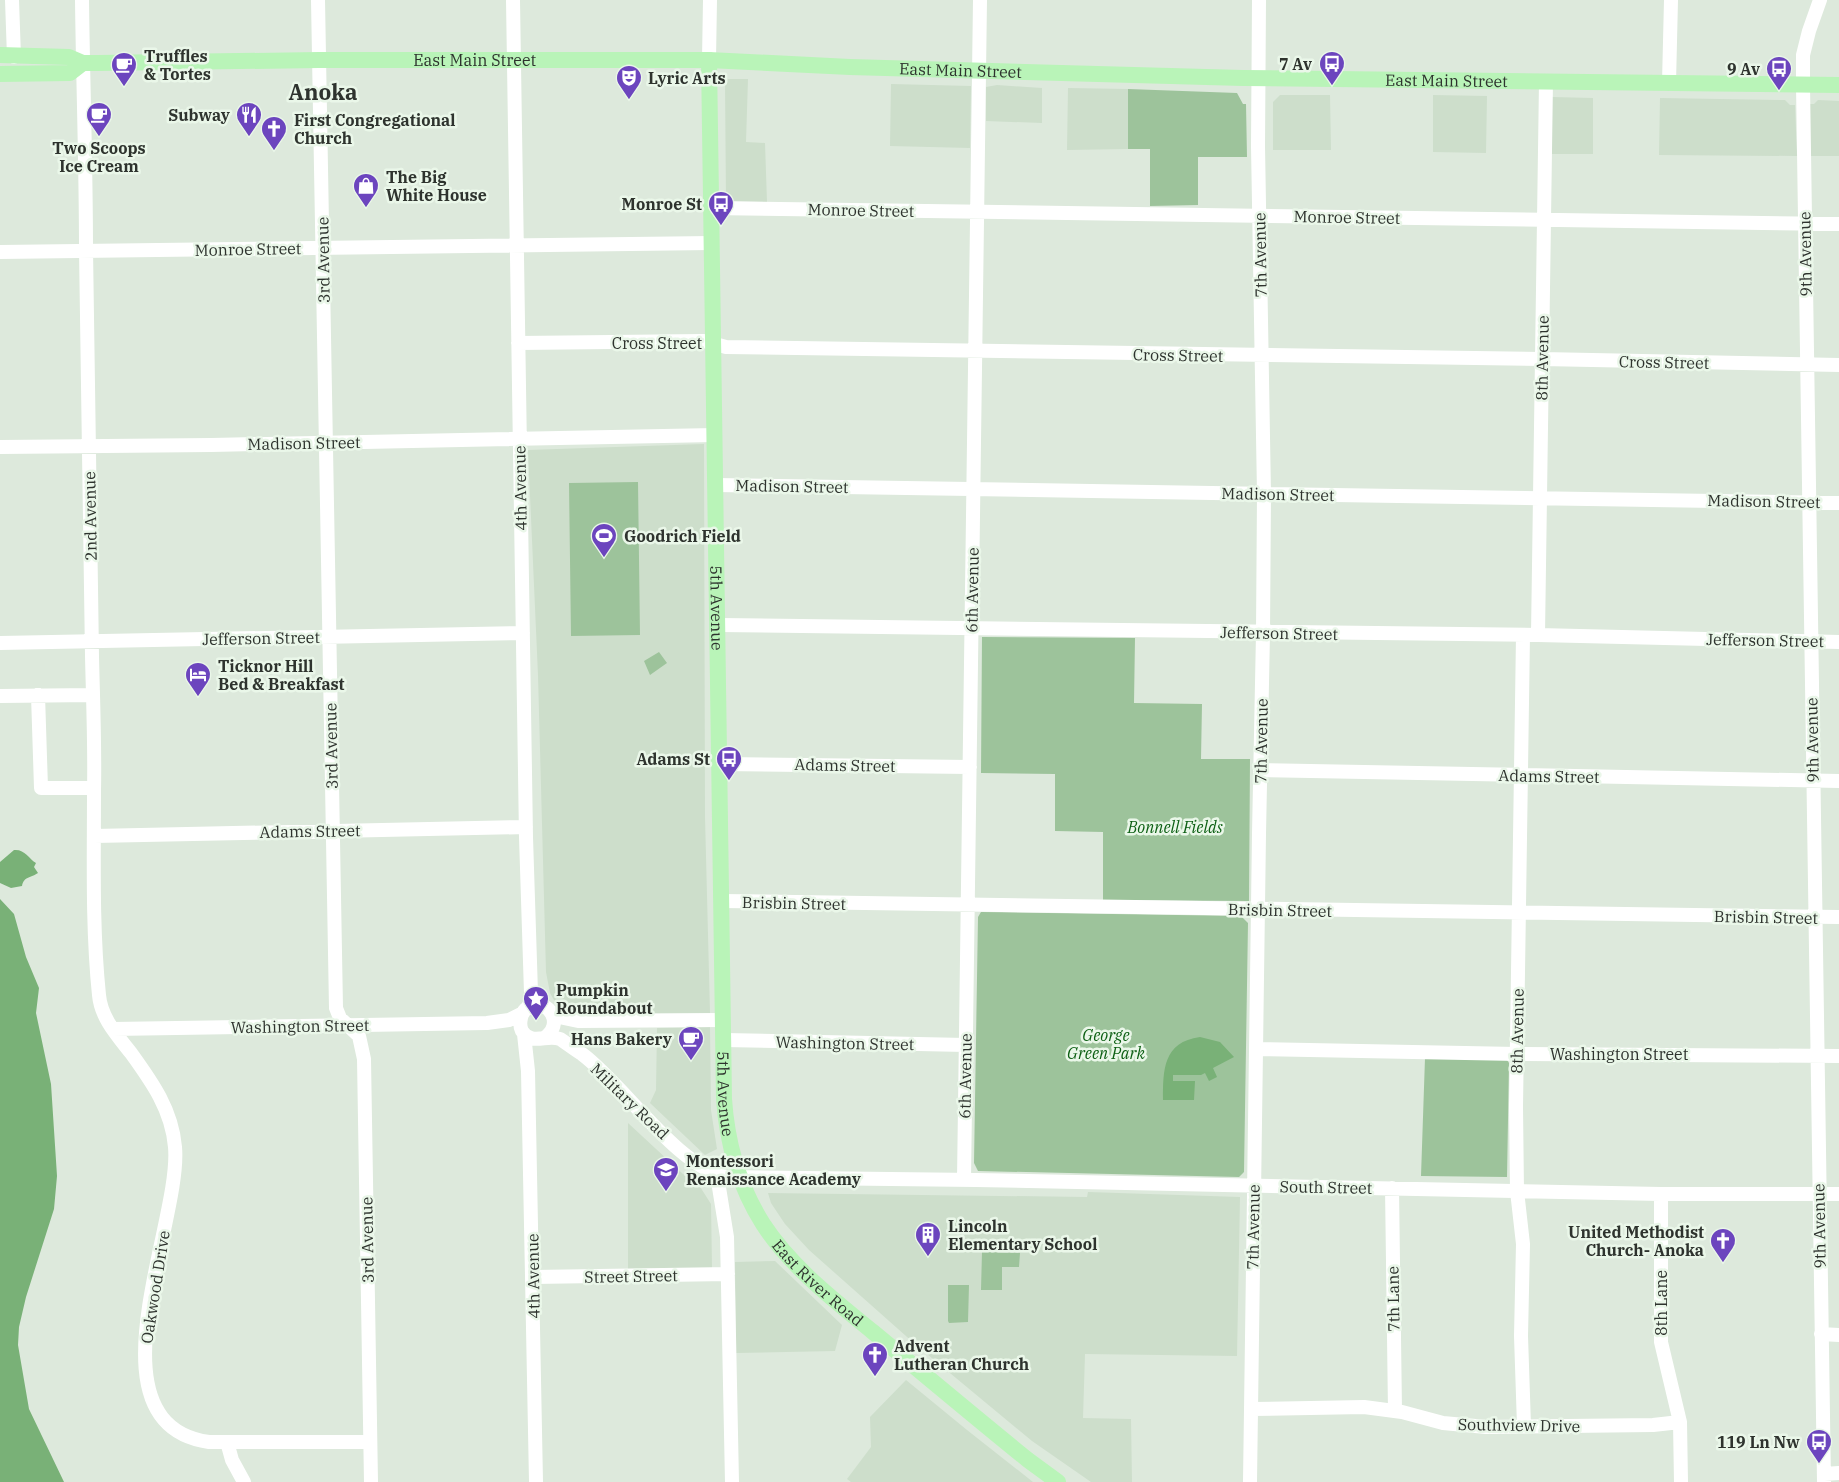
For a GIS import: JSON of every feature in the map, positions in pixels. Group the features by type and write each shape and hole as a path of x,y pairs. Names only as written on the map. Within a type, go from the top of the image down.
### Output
{"main road":[{"name":"East Main Street","path":"7,56 69,57 82,63 319,60 709,60 979,71 1259,78 1839,85"},
{"name":"5th Avenue","path":"709,60 723,1020 726,1123 740,1178"},
{"name":"East Main Street","path":"0,74 70,74 82,63"},
{"name":"East River Road","path":"740,1178 764,1225 820,1288 1028,1461 1058,1482"}],"street":[{"path":"7,56 12,0"},
{"name":"2nd Avenue","path":"82,0 93,694 94,932 99,994 104,1014 112,1029"},
{"name":"3rd Avenue","path":"318,0 336,1008 340,1018 359,1036 364,1059 371,1482"},
{"name":"4th Avenue","path":"513,0 522,633 530,977 530,1003 525,1011"},
{"name":"5th Avenue","path":"709,60 710,0"},
{"name":"6th Avenue","path":"964,1180 980,0"},
{"name":"7th Avenue","path":"1250,1482 1264,494 1259,216 1259,0"},
{"path":"1669,84 1671,0"},
{"name":"9th Avenue","path":"1820,0 1803,56 1803,85 1824,1478"},
{"name":"8th Avenue","path":"1539,635 1546,81"},
{"name":"Monroe Street","path":"711,208 1839,224"},
{"name":"Monroe Street","path":"0,252 712,243"},
{"name":"Cross Street","path":"518,343 704,341 726,347 1839,365"},
{"name":"Madison Street","path":"0,447 715,435"},
{"name":"Madison Street","path":"716,485 1839,502"},
{"name":"Jefferson Street","path":"719,625 1539,635 1839,642"},
{"name":"Jefferson Street","path":"0,643 522,633"},
{"name":"8th Avenue","path":"1523,635 1518,913 1517,1191 1523,1244 1521,1336 1524,1426"},
{"path":"0,696 93,694"},
{"path":"38,695 41,788 94,788"},
{"name":"Adams Street","path":"720,764 970,767"},
{"name":"Adams Street","path":"1260,770 1839,781"},
{"name":"Adams Street","path":"94,836 526,827"},
{"name":"Brisbin Street","path":"722,901 1839,918"},
{"name":"4th Avenue","path":"530,977 551,1015"},
{"path":"551,1015 551,1033 542,1039 531,1039 523,1033 520,1020 525,1011 535,1006 551,1015 578,1021 723,1020"},
{"name":"Washington Street","path":"112,1029 487,1023 509,1020 525,1011"},
{"name":"Military Road","path":"551,1015 561,1031 579,1047 582,1054"},
{"name":"Washington Street","path":"487,1023 512,1027 523,1033"},
{"name":"Oakwood Drive","path":"112,1029 133,1055 164,1102 175,1141 174,1178 144,1340 150,1393 161,1417 176,1431 195,1440 370,1442"},
{"name":"4th Avenue","path":"523,1033 528,1071 537,1482"},
{"name":"Military Road","path":"542,1039 553,1037 582,1054 680,1150 717,1175 740,1178"},
{"name":"4th Avenue","path":"528,1071 533,1053 542,1039"},
{"name":"Washington Street","path":"724,1040 966,1045"},
{"name":"Washington Street","path":"1256,1049 1517,1054 1839,1056"},
{"path":"717,1175 726,1224 732,1482"},
{"name":"South Street","path":"740,1178 964,1180 1661,1194 1839,1194"},
{"name":"7th Lane","path":"1392,1188 1395,1411"},
{"name":"8th Lane","path":"1661,1194 1661,1342 1680,1422 1681,1482"},
{"name":"Street Street","path":"533,1277 728,1274"},
{"path":"1821,1334 1839,1335"},
{"name":"Southview Drive","path":"1251,1409 1364,1407 1395,1411 1443,1423 1486,1427 1653,1425 1680,1422"},
{"path":"226,1442 232,1460 244,1482"},
{"path":"1824,1478 1839,1473"}],"shaded area":[{"path":"728,79 748,79 746,142 765,143 767,202 726,201 725,83"},
{"path":"891,84 971,86 970,148 890,146"},
{"path":"997,85 1042,88 1042,123 986,121 986,87"},
{"path":"1068,88 1128,89 1128,149 1067,150"},
{"path":"1280,95 1330,95 1331,150 1273,150 1273,102"},
{"path":"1433,95 1487,96 1486,153 1433,152"},
{"path":"1552,97 1593,98 1593,154 1552,154"},
{"path":"1660,98 1785,100 1790,105 1795,105 1797,156 1659,155"},
{"path":"1818,100 1839,101 1839,156 1810,156 1809,104 1814,104"},
{"path":"704,444 705,817 710,1013 570,1014 570,1010 559,1009 550,993 546,972 538,675 528,450"},
{"path":"14,850 24,852 36,863 34,867 38,873 26,879 22,886 11,888 0,883 0,862"},
{"path":"0,899 14,914 26,957 39,988 36,1013 51,1084 57,1176 54,1209 26,1297 19,1327 18,1345 29,1409 64,1482 0,1482"},
{"path":"710,1027 711,1110 717,1149 705,1155 650,1103 656,1090 657,1028"},
{"path":"1200,1037 1220,1042 1234,1057 1213,1068 1217,1077 1209,1081 1205,1073 1173,1075 1173,1081 1195,1081 1194,1100 1163,1100 1165,1068 1172,1051 1188,1040"},
{"name":"Montessori Renaissance Academy","path":"628,1123 683,1174 697,1182 711,1204 712,1268 628,1269"},
{"path":"1088,1192 1240,1197 1237,1356 1085,1354 1083,1418 1131,1419 1132,1482 1091,1482 1032,1441 915,1344 809,1250 785,1224 771,1203 768,1193 1087,1197"},
{"path":"775,1261 842,1325 835,1351 736,1353 735,1262"},
{"path":"906,1380 1033,1482 851,1482 847,1479 871,1447 870,1417"}],"green space":[{"path":"1128,89 1237,93 1243,104 1246,104 1247,157 1198,157 1198,205 1150,206 1150,149 1128,149"},
{"name":"Goodrich Field","path":"638,482 640,635 571,636 569,483"},
{"name":"Bonnell Fields","path":"982,637 1135,638 1134,703 1202,704 1201,759 1250,759 1249,901 1103,900 1103,832 1055,831 1055,774 981,773"},
{"path":"659,652 667,663 650,675 644,661"},
{"name":"George Green Park","path":"981,912 1241,916 1248,923 1244,1172 1239,1177 978,1171 974,1163 978,917"},
{"path":"1425,1058 1507,1060 1509,1063 1507,1177 1421,1176"},
{"path":"982,1252 1020,1253 1019,1267 1002,1267 1002,1290 981,1290"},
{"path":"948,1285 969,1285 968,1322 949,1323"}],"place":[{"name":"7 Av","path":"1332,87"},
{"name":"Truffles & Tortes","path":"124,88"},
{"name":"9 Av","path":"1779,92"},
{"name":"Lyric Arts","path":"629,101"},
{"name":"Two Scoops Ice Cream","path":"99,138"},
{"name":"Subway","path":"249,138"},
{"name":"First Congregational Church","path":"274,152"},
{"name":"The Big White House","path":"366,209"},
{"name":"Monroe St","path":"721,227"},
{"name":"Goodrich Field","path":"604,559"},
{"name":"Ticknor Hill Bed & Breakfast","path":"198,698"},
{"name":"Adams St","path":"729,782"},
{"name":"Pumpkin Roundabout","path":"536,1022"},
{"name":"Hans Bakery","path":"691,1062"},
{"name":"Montessori Renaissance Academy","path":"666,1193"},
{"name":"Lincoln Elementary School","path":"928,1258"},
{"name":"United Methodist Church- Anoka","path":"1723,1264"},
{"name":"Advent Lutheran Church","path":"875,1378"},
{"name":"119 Ln Nw","path":"1819,1465"}],"district":[{"name":"Anoka","path":"323,92"}]}
